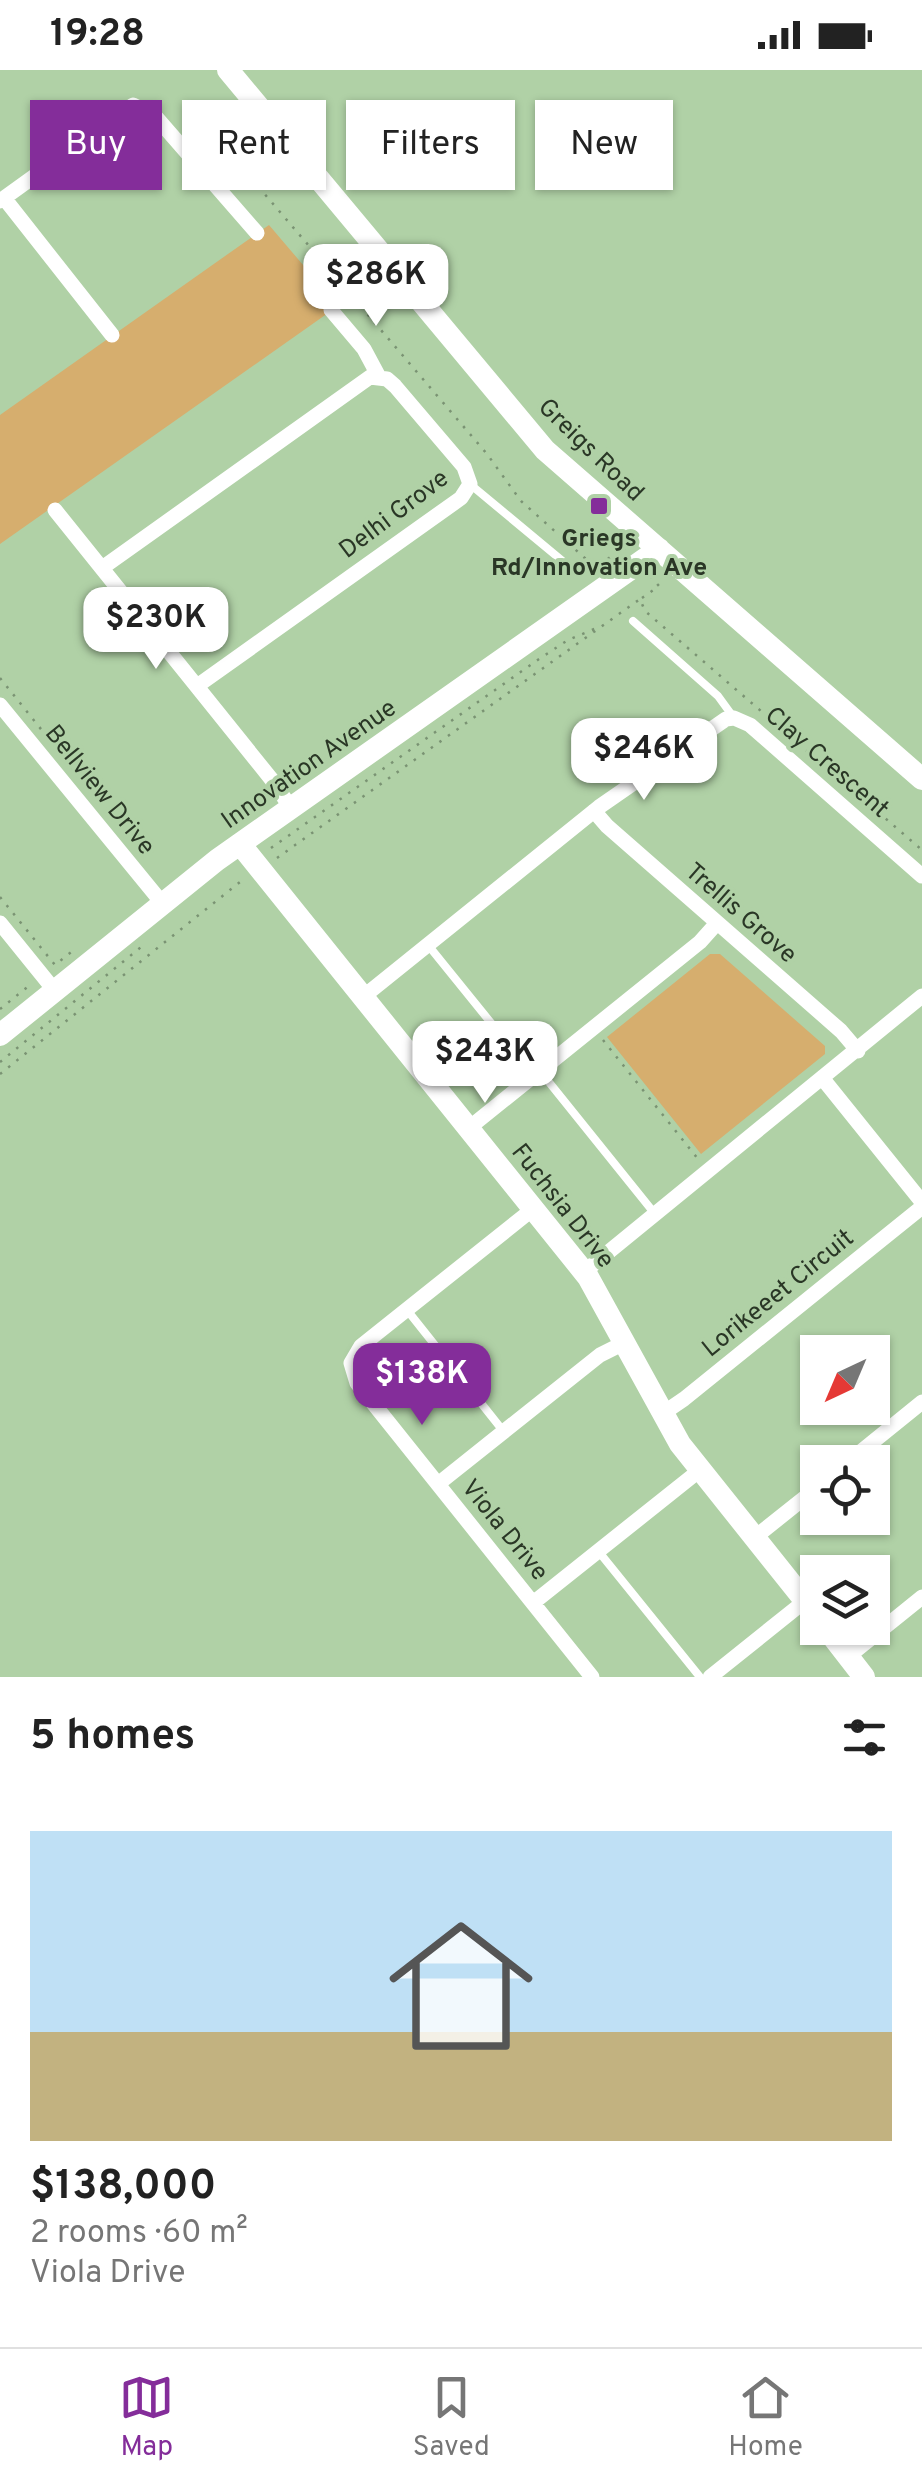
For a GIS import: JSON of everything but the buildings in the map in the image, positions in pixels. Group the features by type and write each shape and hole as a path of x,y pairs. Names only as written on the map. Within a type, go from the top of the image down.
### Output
{"street":[{"name":"Greigs Road","path":"228,70 545,450 922,779"},
{"path":"112,335 2,199 133,106 154,116 258,233"},
{"name":"Delhi Grove","path":"197,686 461,498 470,484 464,467 395,386 379,377 364,349 330,310"},
{"path":"102,568 360,383 379,377"},
{"path":"55,510 292,808"},
{"name":"Innovation Avenue","path":"0,1036 48,984 659,550"},
{"name":"Bellview Drive","path":"0,704 163,904"},
{"name":"Clay Crescent","path":"363,997 594,811 718,723 734,718 750,725 922,876"},
{"name":"Trellis Grove","path":"594,811 858,1051"},
{"name":"Fuchsia Drive","path":"240,844 584,1272 662,1414 700,1470 800,1596"},
{"path":"0,923 48,984"},
{"path":"469,1128 700,942 717,923"},
{"path":"584,1272 922,996"},
{"path":"823,1079 922,1205"},
{"name":"Lorikeeet Circuit","path":"662,1414 922,1205"},
{"name":"Viola Drive","path":"534,1209 406,1310 354,1354 351,1363 353,1376 592,1677"},
{"path":"438,1484 600,1355 624,1343"},
{"path":"869,1445 922,1402"},
{"path":"533,1603 700,1470"},
{"path":"754,1538 800,1501"},
{"path":"849,1656 922,1597"},
{"path":"710,1677 800,1617"},
{"path":"840,1645 864,1677"}],"lane":[{"path":"470,484 571,568"},
{"path":"634,621 718,696 734,718"},
{"path":"428,945 656,1214"},
{"path":"406,1310 504,1432"},
{"path":"598,1550 700,1677"}],"path":[{"path":"257,865 279,856 658,586 622,548 596,568 521,501 488,454 261,190"},
{"path":"640,599 645,610 922,850"},
{"path":"0,1074 257,865 272,847 539,659 568,640 609,622"},
{"path":"0,678 88,786"},
{"path":"0,897 55,965 78,947"},
{"path":"0,1062 149,940"},
{"path":"0,1009 48,984"},
{"path":"594,1028 708,1172"}],"shaded area":[{"path":"269,225 338,306 0,544 0,415"},
{"path":"710,954 720,954 825,1046 825,1054 701,1154 607,1037"}],"place":[{"name":"Griegs Rd/Innovation Ave","path":"599,506"}]}
